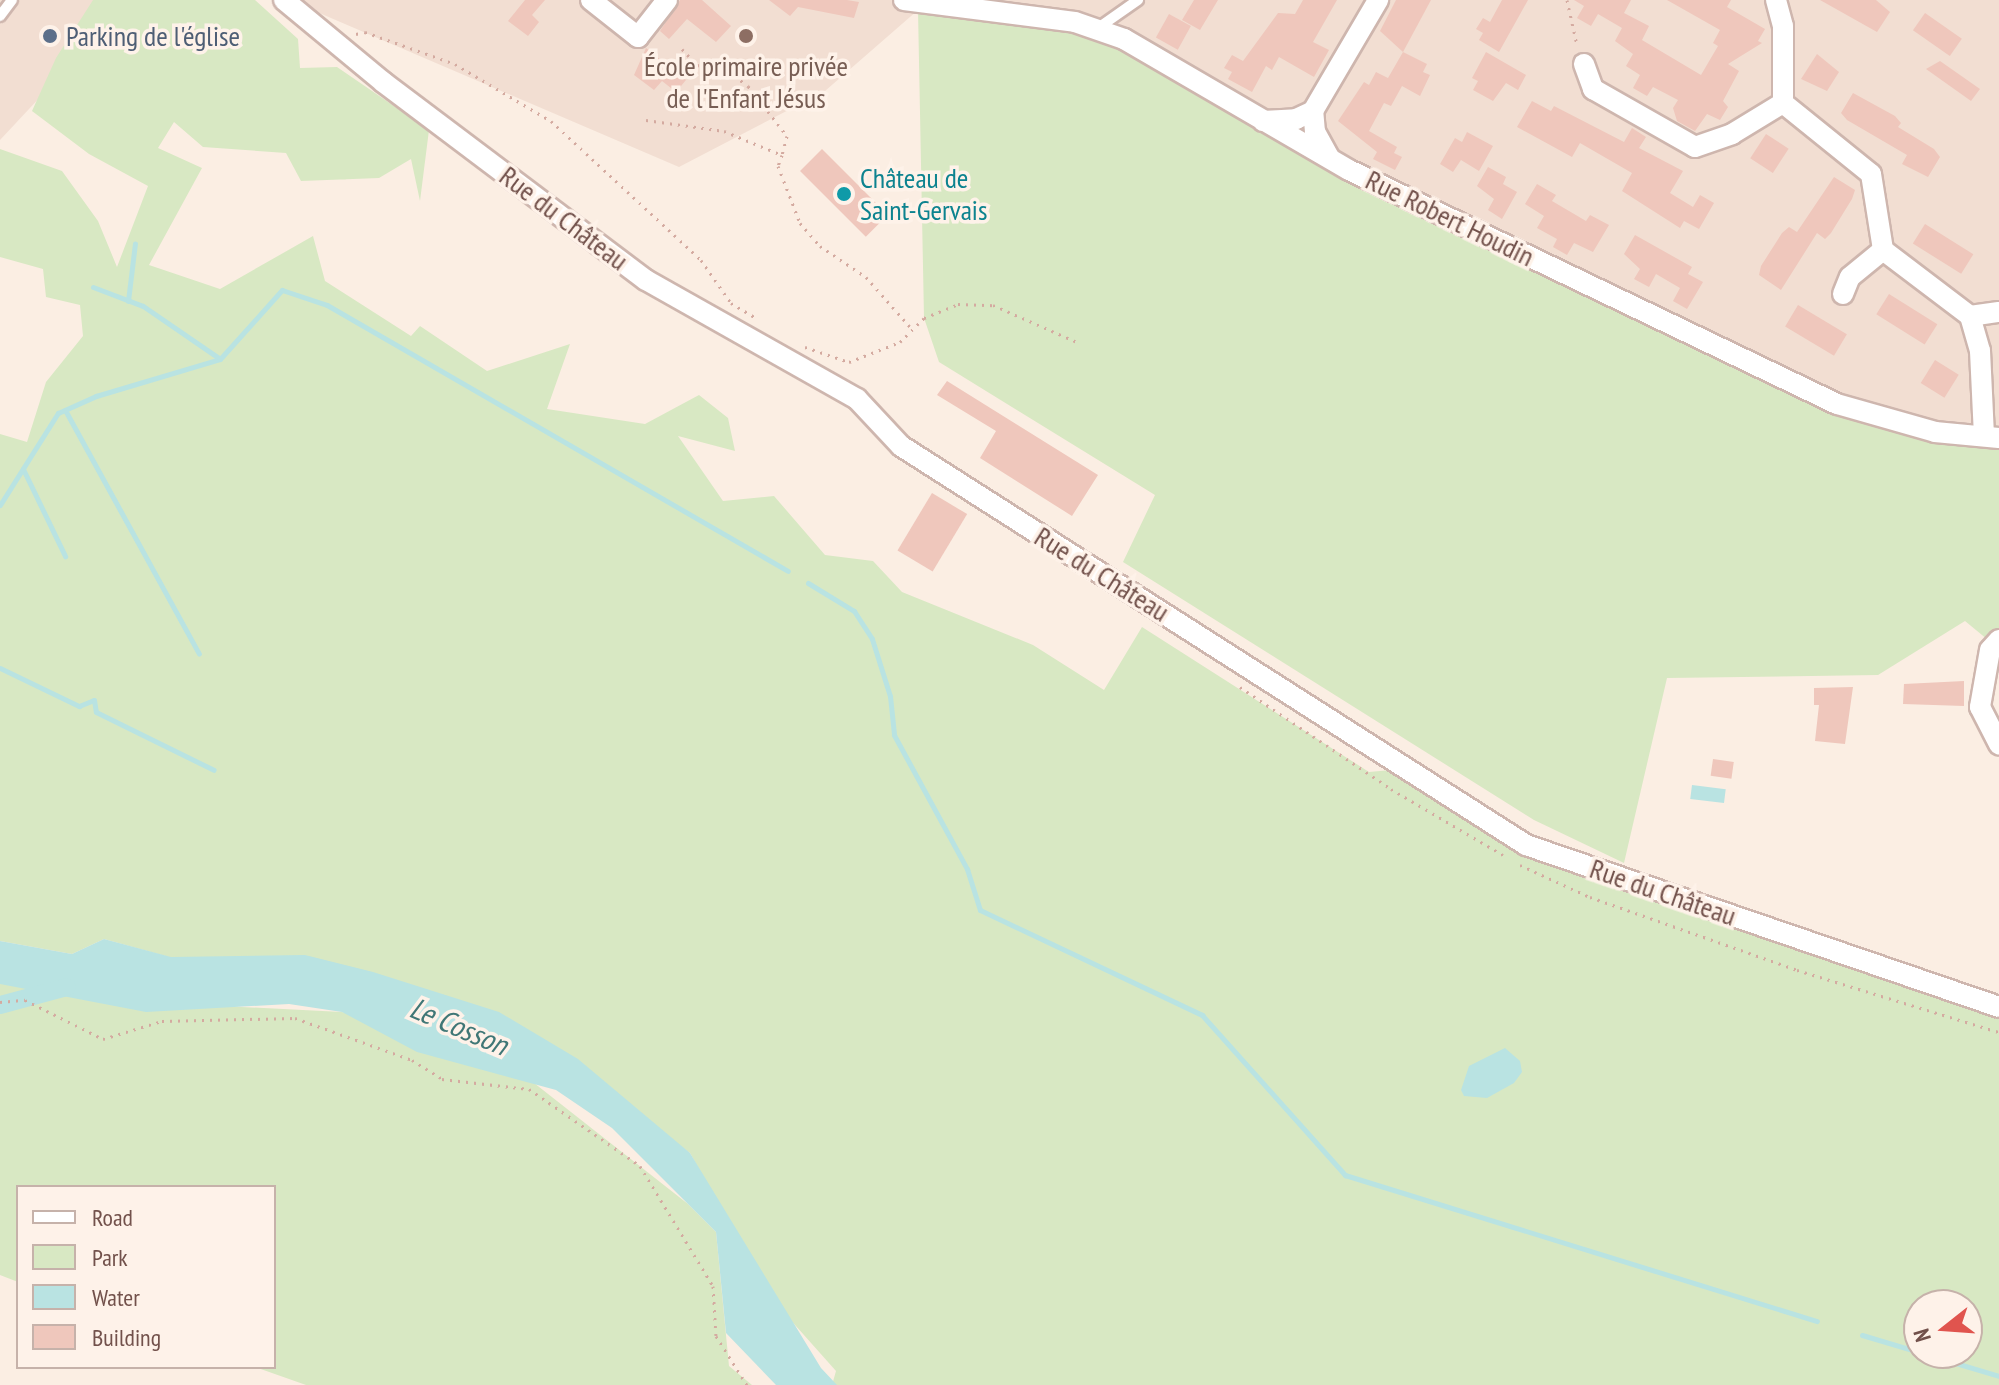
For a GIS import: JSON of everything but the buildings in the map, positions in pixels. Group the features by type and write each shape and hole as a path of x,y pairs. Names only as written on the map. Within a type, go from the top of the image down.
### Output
{"street":[{"name":"Rue du Château","path":"286,0 333,41 646,280 857,399 901,446 1526,845 1999,1007"},
{"path":"591,0 638,37 667,0"},
{"name":"Rue Robert Houdin","path":"904,0 1075,22 1124,39 1329,157 1837,404 1935,432 1992,436"},
{"path":"1263,121 1296,119 1313,111 1378,0"},
{"path":"1776,0 1783,26 1783,103"},
{"path":"1584,64 1593,89 1695,147 1732,134 1783,103"},
{"path":"1783,103 1871,174 1883,250 1970,316 1980,351 1992,436"},
{"path":"1313,111 1315,132 1329,157"},
{"path":"1843,294 1850,277 1883,250"},
{"path":"1970,316 1999,312"},
{"path":"1999,640 1990,650 1980,707 1999,744"}],"lane":[{"path":"0,16 12,0"},
{"path":"1096,30 1138,0"}],"path":[{"path":"1567,0 1584,64"},
{"path":"333,41 365,32 455,64 551,121 701,260 731,303 758,320"},
{"path":"682,49 697,65 728,71 748,86 787,136 778,166 800,223 820,246 866,277 912,329"},
{"path":"646,120 724,131 782,155"},
{"path":"799,345 849,362 900,342 912,329 958,304 993,305 1077,342"},
{"path":"0,1002 25,1000 103,1039 162,1021 295,1018 412,1060 442,1079 529,1089 640,1166 713,1286 716,1336 747,1385"}],"shaded area":[{"path":"0,0 131,0 0,140"},
{"path":"289,0 1999,0 1999,449 1786,386 918,10 825,91 679,167"}],"green space":[{"path":"93,0 255,0 298,39 300,68 337,67 429,130 420,201 411,159 379,178 301,181 286,153 203,147 174,122 158,148 202,168 149,265 220,289 313,236 325,281 411,336 420,326 487,371 570,344 547,409 645,424 699,395 728,418 735,451 678,436 723,501 774,496 825,555 873,561 902,592 1033,645 1104,690 1142,627 1369,772 1391,770 1537,858 1999,1016 1999,1385 832,1385 836,1371 771,1298 690,1153 574,1070 104,939 72,954 0,941 0,434 27,442 46,382 83,336 80,305 46,297 43,269 0,257 0,149 62,171 98,221 117,267 148,186 89,154 32,111 56,58"},
{"path":"918,10 1087,20 1786,386 1999,449 1999,649 1965,621 1878,675 1667,678 1624,863 1534,820 1123,562 1155,495 939,362 924,318"},
{"path":"0,974 106,1000 342,1012 501,1057 688,1204 716,1232 729,1366 752,1385 306,1385 261,1369 276,1369 276,1185 16,1185 16,1281 0,1275"}],"water":[{"path":"1692,785 1726,789 1724,803 1690,799"},
{"name":"Le Cosson","path":"104,939 171,957 305,955 373,972 499,1012 578,1059 690,1153 821,1368 837,1385 776,1385 726,1333 716,1232 612,1128 556,1090 417,1052 342,1012 289,1004 146,1012 0,984 0,941 72,954"},
{"path":"1505,1048 1520,1061 1522,1072 1514,1083 1487,1098 1464,1096 1461,1090 1469,1066"}],"waterway":[{"path":"128,301 135,243"},
{"path":"93,287 143,306 220,359"},
{"path":"0,505 58,413 96,396 220,359 282,290 327,305 788,571"},
{"path":"65,410 199,654"},
{"path":"23,469 65,556"},
{"path":"808,583 854,611 872,639 890,696 894,735 967,869 980,910 1202,1015 1345,1175 1817,1321"},
{"path":"0,668 79,706 94,700 96,712 214,770"},
{"path":"0,1005 67,987"},
{"path":"1862,1335 1903,1347"},
{"path":"1976,1369 1999,1376"}],"place":[{"name":"Parking de l'église","path":"50,36"},
{"name":"École primaire privée de l'Enfant Jésus","path":"746,36"},
{"name":"Château de Saint-Gervais","path":"844,194"}]}
